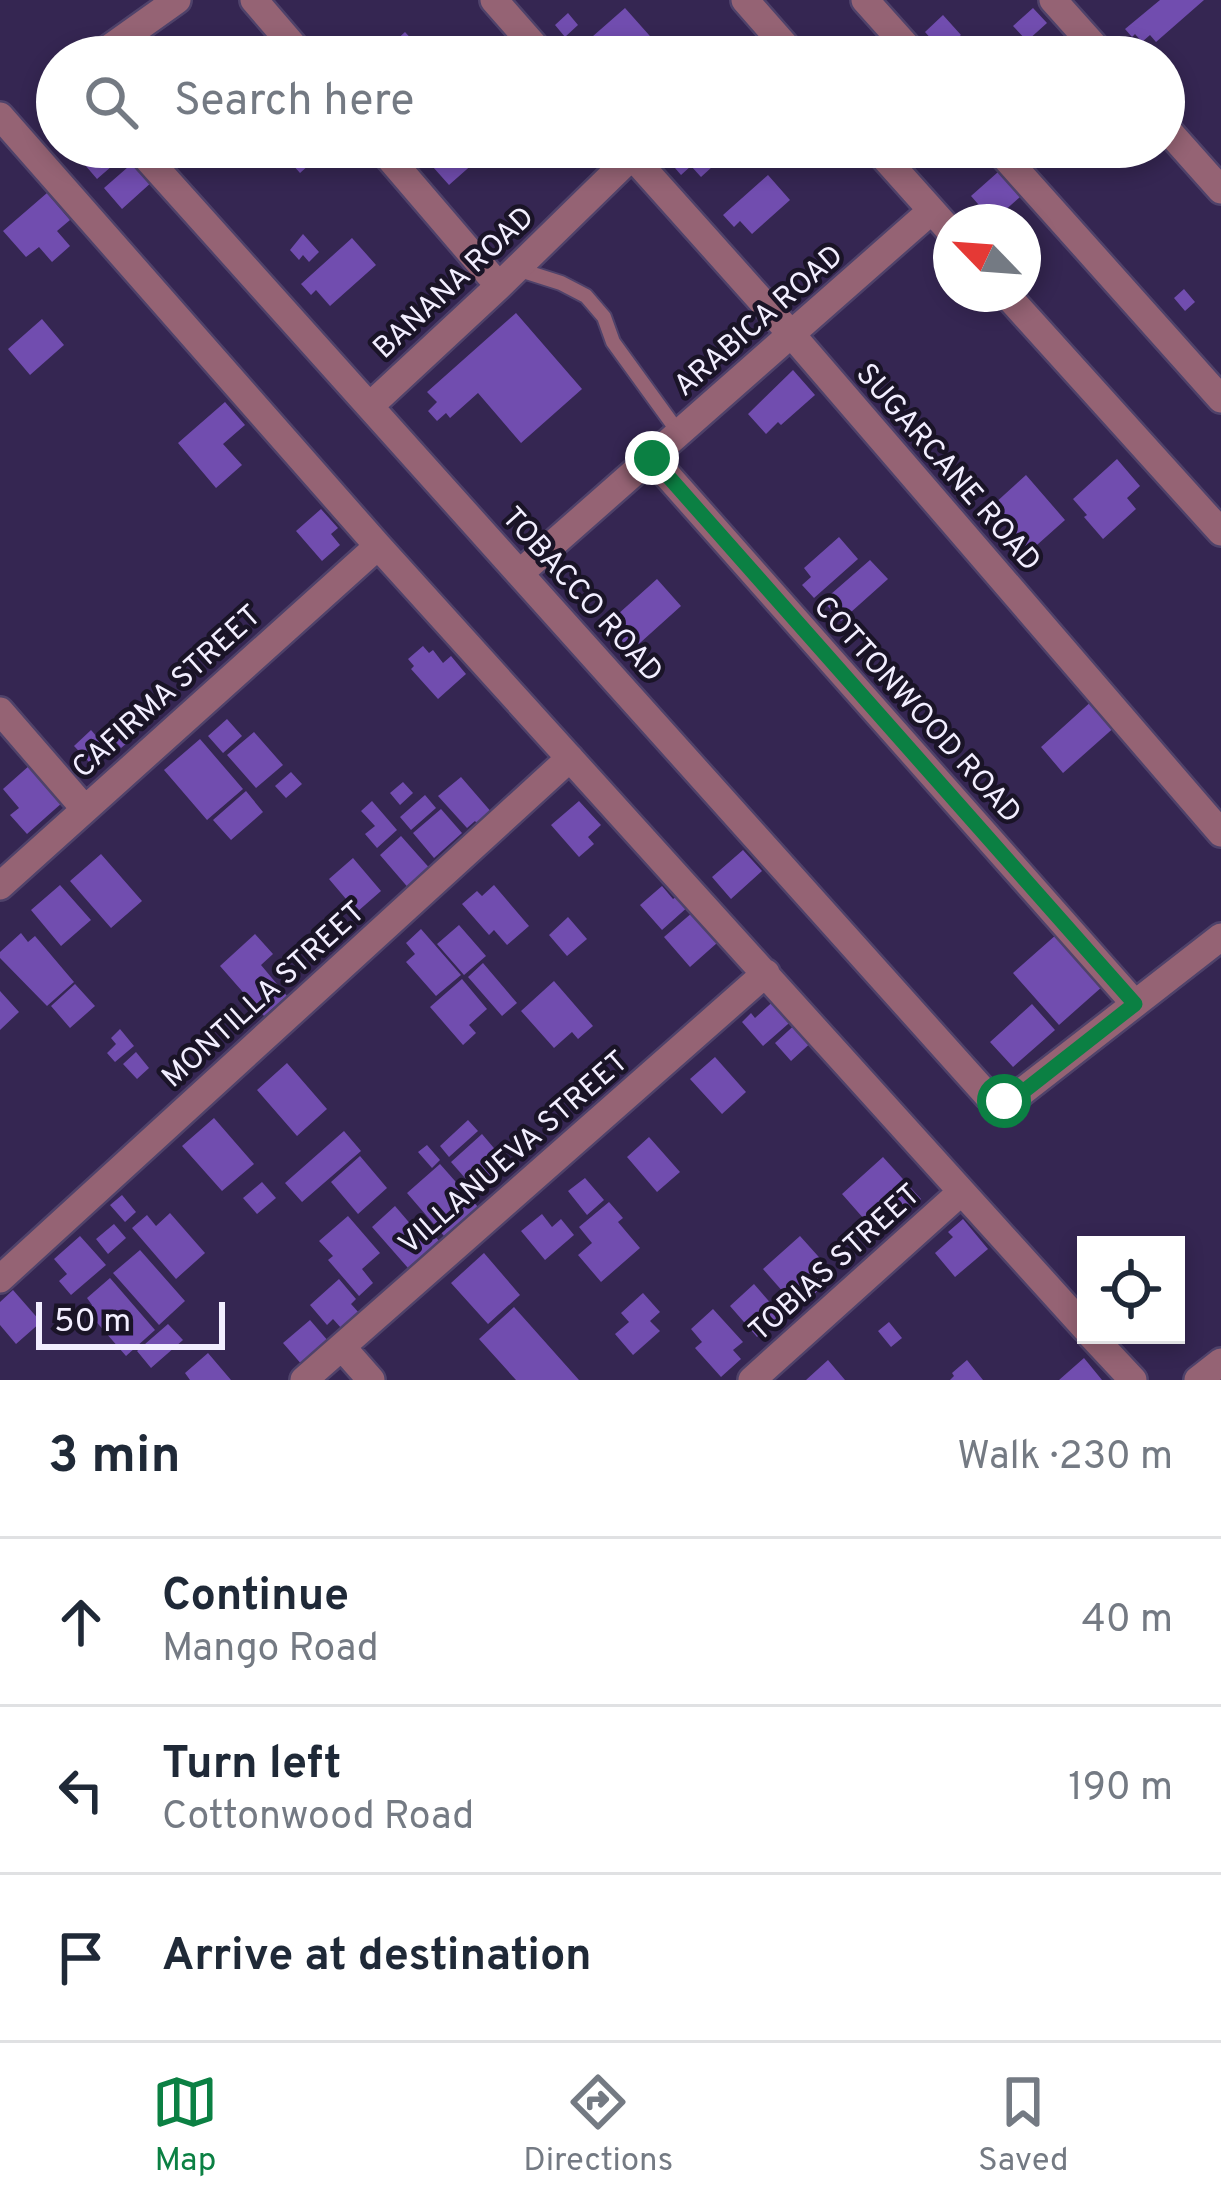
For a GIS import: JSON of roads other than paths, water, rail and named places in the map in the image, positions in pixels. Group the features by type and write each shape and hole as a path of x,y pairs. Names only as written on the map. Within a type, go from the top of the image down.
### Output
{"street":[{"path":"126,36 177,0"},
{"path":"254,0 285,36"},
{"path":"494,0 526,36"},
{"path":"745,0 777,36"},
{"path":"865,0 897,36"},
{"path":"1053,0 1085,36"},
{"path":"0,116 36,157"},
{"path":"1185,149 1221,190"},
{"path":"46,168 378,546 1077,1319"},
{"name":"TOBACCO ROAD","path":"156,168 977,1087 988,1096 1010,1101 1135,1004"},
{"path":"400,168 507,278"},
{"name":"BANANA ROAD","path":"371,405 507,278 613,168"},
{"name":"SUGARCANE ROAD","path":"642,168 1221,833"},
{"path":"894,168 932,211"},
{"path":"1015,168 1221,399"},
{"name":"ARABICA ROAD","path":"520,573 932,211"},
{"path":"1022,312 1221,532"},
{"name":"COTTONWOOD ROAD","path":"652,458 1135,1004"},
{"name":"CAFIRMA STREET","path":"0,886 378,546"},
{"path":"0,711 84,808"},
{"name":"MONTILLA STREET","path":"0,1279 570,758"},
{"path":"1135,1004 1221,937"},
{"name":"VILLANUEVA STREET","path":"304,1380 766,974"},
{"name":"TOBIAS STREET","path":"752,1380 960,1193"},
{"path":"1100,1344 1133,1380"},
{"path":"342,1347 371,1380"},
{"path":"1198,1380 1221,1362"}],"lane":[{"path":"507,278 561,284 586,296 679,434"}]}
